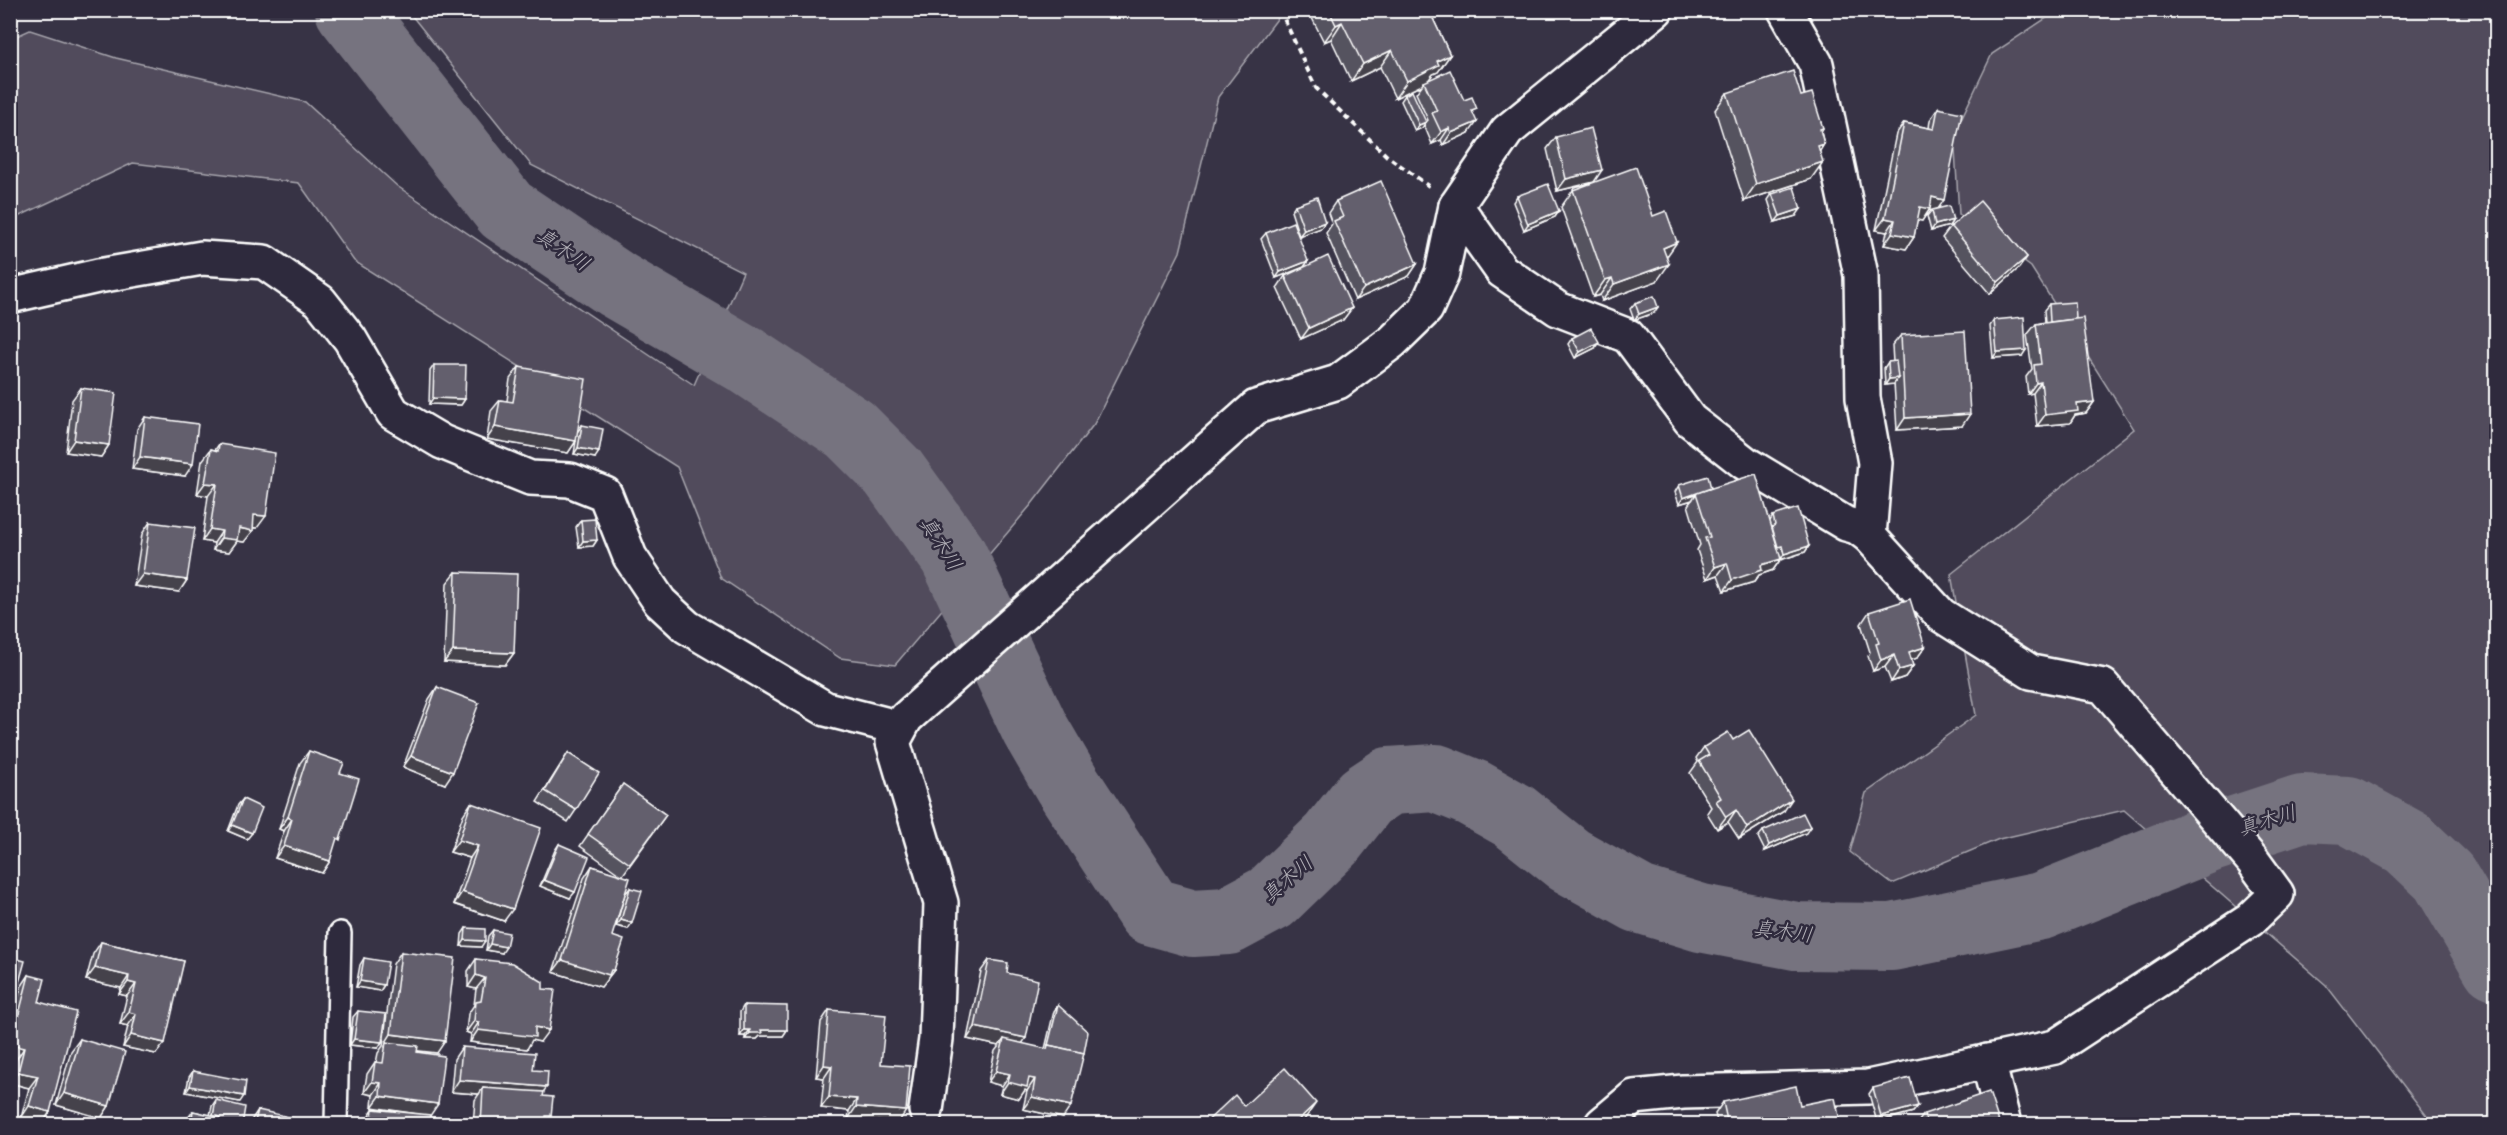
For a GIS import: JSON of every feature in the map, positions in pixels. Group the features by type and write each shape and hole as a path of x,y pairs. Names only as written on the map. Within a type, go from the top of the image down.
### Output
{"street":[{"path":"922,1117 936,1039 941,903 893,742 906,718 1256,406 1338,382 1392,342 1426,309 1442,273 1456,206 1507,131 1656,10"},
{"path":"1785,10 1816,63 1861,274 1863,398 1875,463 1869,536"},
{"path":"1456,206 1502,271 1558,309 1628,336 1690,420 1745,463 1869,536 1941,615 2031,672 2103,686 2253,861 2277,894 2250,920 2055,1047 1868,1087 1683,1092 1634,1098 1602,1125"},
{"path":"10,296 98,276 202,258 264,262 321,301 350,339 393,413 442,442 530,478 570,480 604,494 630,557 660,602 687,627 826,709 900,729"},
{"path":"1988,1061 2004,1125"}],"lane":[{"path":"336,1125 340,933"}],"path":[{"path":"1280,10 1316,88 1387,156 1456,206"}],"shaded area":[{"path":"408,11 1283,11 1218,97 1180,252 1094,424 1031,505 895,665 840,658 721,578 677,467 354,261 299,183 133,163 11,220 10,39 30,30 116,58 305,102 397,186 694,385 743,272 531,165"},
{"path":"2057,11 2496,11 2496,1124 2433,1124 2326,985 2124,810 1999,839 1892,884 1850,852 1866,793 1976,715 1951,574 2134,429 2031,267 1959,214 1954,134 1992,54"}],"building":[{"path":"1329,10 1429,10 1450,55 1437,61 1439,65 1407,81 1392,50 1363,64 1342,22 1336,25"},
{"path":"1450,70 1464,100 1472,97 1477,109 1472,111 1477,122 1451,133 1449,128 1441,132 1432,113 1437,111 1424,82"},
{"path":"1793,71 1801,96 1812,93 1823,128 1820,129 1824,144 1818,146 1823,162 1756,184 1727,93"},
{"path":"1412,91 1426,122 1419,125 1405,95"},
{"path":"1938,108 1962,113 1944,200 1932,197 1930,209 1920,207 1914,237 1892,233 1895,220 1885,218 1904,123 1934,129"},
{"path":"1591,128 1602,170 1566,179 1556,137"},
{"path":"1636,167 1653,216 1666,211 1677,242 1663,248 1669,264 1614,284 1612,278 1605,280 1573,190"},
{"path":"1381,181 1417,264 1364,288 1334,221 1343,217 1336,201"},
{"path":"1548,184 1559,211 1528,224 1517,196"},
{"path":"1794,187 1801,209 1780,216 1772,194"},
{"path":"1317,197 1325,222 1304,230 1295,205"},
{"path":"1980,201 2027,257 1998,282 1951,226"},
{"path":"1949,206 1953,220 1935,225 1932,210"},
{"path":"1293,222 1308,261 1280,272 1266,233"},
{"path":"1328,256 1352,308 1309,328 1285,276"},
{"path":"1654,296 1658,307 1639,314 1635,303"},
{"path":"2075,302 2076,319 2050,322 2049,304"},
{"path":"2024,317 2026,350 1997,352 1994,320"},
{"path":"2083,318 2094,402 2077,404 2078,411 2045,415 2041,382 2036,383 2034,365 2041,364 2036,324"},
{"path":"1591,328 1599,342 1580,352 1572,338"},
{"path":"1965,331 1970,414 1905,418 1901,335"},
{"path":"1896,361 1898,378 1889,379 1888,362"},
{"path":"434,365 466,365 465,399 433,398"},
{"path":"519,367 586,379 576,441 495,427 500,400 513,402"},
{"path":"81,388 116,393 109,445 74,440"},
{"path":"145,417 198,424 193,464 140,457"},
{"path":"582,425 603,429 599,452 578,448"},
{"path":"219,444 275,453 266,516 254,515 253,531 239,528 237,540 221,538 222,531 210,529 217,484 205,483 211,449 218,451"},
{"path":"1756,474 1781,559 1761,565 1762,570 1732,580 1727,563 1715,567 1705,538 1710,537 1696,493"},
{"path":"1708,476 1711,488 1683,498 1679,485"},
{"path":"1798,508 1809,546 1784,554 1782,546 1778,547 1772,527 1775,525 1773,516"},
{"path":"595,519 597,540 583,541 581,520"},
{"path":"150,522 195,528 187,580 143,574"},
{"path":"456,572 517,574 514,653 453,651"},
{"path":"1910,599 1925,647 1909,652 1913,666 1899,670 1894,655 1881,660 1876,644 1879,643 1869,612"},
{"path":"437,687 479,703 453,772 411,756"},
{"path":"1749,730 1792,799 1747,828 1736,810 1726,817 1716,801 1721,798 1699,761 1709,755 1704,747 1728,732 1733,740"},
{"path":"309,751 344,763 340,773 359,779 340,840 337,838 330,861 284,846 292,819 288,817"},
{"path":"568,753 599,773 576,810 545,791"},
{"path":"623,784 666,815 630,864 588,834"},
{"path":"243,799 262,808 252,833 232,825"},
{"path":"471,803 541,828 513,909 462,892 478,846 459,840"},
{"path":"1803,813 1810,827 1769,845 1763,831"},
{"path":"559,844 589,857 575,892 544,880"},
{"path":"592,866 630,878 612,936 624,940 614,970 611,970 609,975 562,960"},
{"path":"630,888 642,891 632,923 621,920"},
{"path":"466,928 485,929 485,941 465,940"},
{"path":"493,930 509,933 506,947 490,944"},
{"path":"101,942 184,961 165,1043 131,1035 136,1014 129,1012 136,984 128,982 129,976 95,968"},
{"path":"401,952 455,958 445,1041 391,1034"},
{"path":"10,957 25,961 10,1015"},
{"path":"364,958 388,962 384,985 360,981"},
{"path":"476,959 512,963 543,982 543,989 555,990 549,1030 535,1027 535,1037 478,1030 479,1022 474,1021 476,1002 481,1001 485,978 476,975"},
{"path":"989,960 1008,963 1007,973 1038,980 1026,1038 975,1027"},
{"path":"29,975 45,979 39,1002 76,1012 50,1112 29,1106 38,1076 18,1072 24,1048 11,1045"},
{"path":"744,1005 787,1006 787,1030 761,1030 762,1033 750,1033 750,1030 744,1030"},
{"path":"1058,1005 1088,1032 1084,1053 1048,1045"},
{"path":"829,1010 886,1015 881,1064 910,1066 906,1111 856,1107 857,1099 829,1097 832,1066 824,1065"},
{"path":"358,1011 386,1014 382,1042 354,1039"},
{"path":"80,1039 125,1052 109,1106 64,1093"},
{"path":"1004,1039 1047,1049 1048,1045 1084,1053 1071,1106 1032,1097 1035,1079 1029,1078 1027,1087 1008,1082 1010,1074 996,1071"},
{"path":"386,1042 418,1046 417,1052 444,1056 438,1104 380,1096 381,1083 372,1082 375,1062 383,1063"},
{"path":"462,1047 535,1053 533,1070 548,1071 547,1087 459,1080"},
{"path":"1285,1068 1316,1103 1293,1125 1203,1125 1235,1095 1244,1106"},
{"path":"193,1071 246,1081 244,1096 190,1086"},
{"path":"1910,1078 1918,1106 1881,1116 1873,1088"},
{"path":"1796,1086 1800,1105 1835,1098 1841,1125 1728,1125 1723,1102"},
{"path":"483,1088 544,1092 543,1096 553,1097 551,1116 546,1116 545,1125 481,1125"},
{"path":"1989,1092 2000,1125 1927,1125 1924,1114"},
{"path":"216,1100 245,1107 242,1125 218,1123 220,1117 213,1116"},
{"path":"373,1109 430,1115 429,1125 371,1125"},
{"path":"258,1110 298,1119 297,1125 254,1125"},
{"path":"193,1111 220,1117 218,1125 164,1125 166,1118 191,1124"},
{"path":"765,1116 780,1125 761,1125"},
{"path":"817,1120 826,1125 815,1125"}],"waterway":[{"name":"真木川","path":"349,10 506,210 617,285 746,360 850,429 893,472 953,555 1035,729 1067,784 1150,911 1193,923 1228,921 1271,898 1332,839 1365,797 1389,781 1436,778 1473,793 1514,816 1569,860 1639,899 1701,918 1796,936 1892,937 2041,906 2211,838 2302,808 2348,810 2408,843 2444,877 2496,966"}]}
